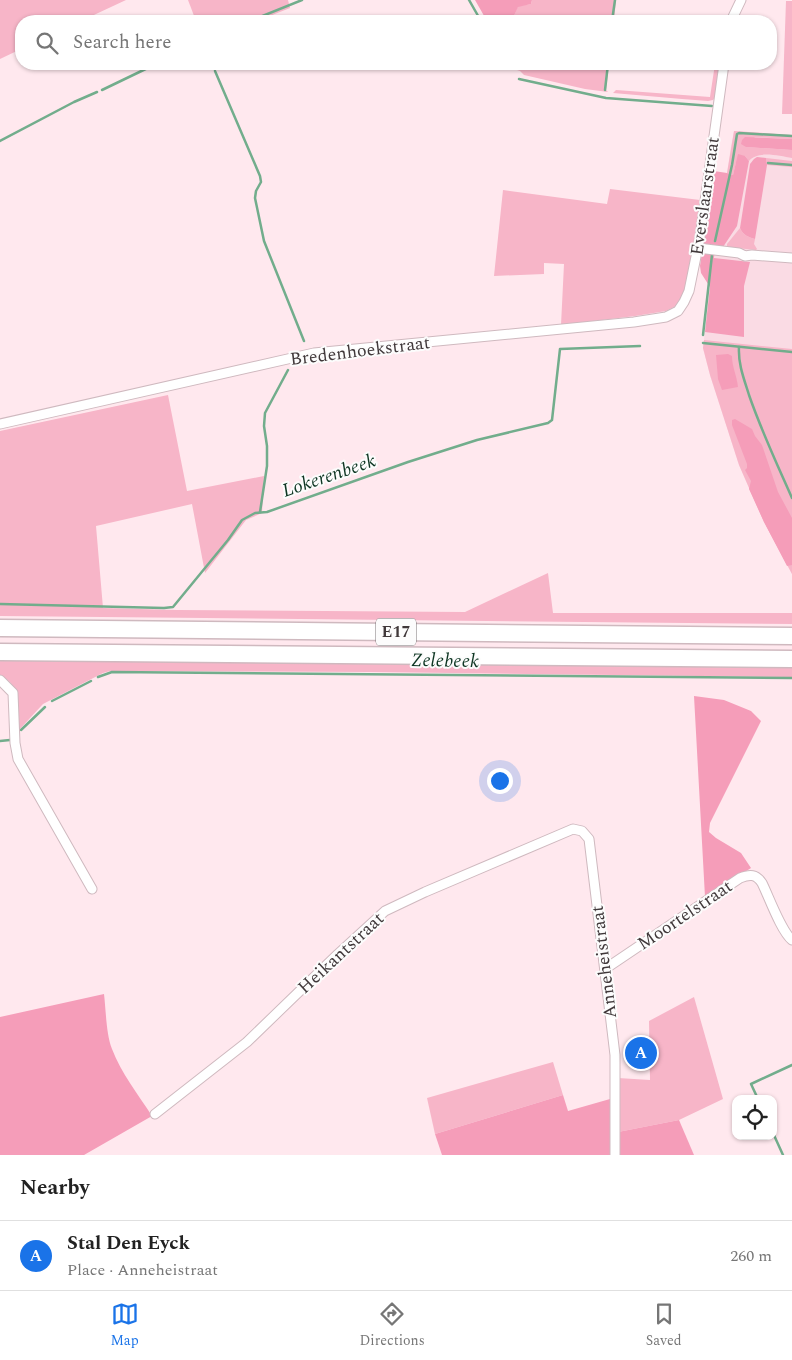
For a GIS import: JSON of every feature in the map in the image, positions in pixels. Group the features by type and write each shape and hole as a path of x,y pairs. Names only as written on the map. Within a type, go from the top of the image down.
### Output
{"highway":[{"name":"E17","path":"0,628 792,636"},
{"name":"E17","path":"0,652 792,659"}],"street":[{"path":"735,15 741,0"},
{"name":"Everslaarstraat","path":"666,318 678,311 684,302 691,282 698,248 723,70"},
{"path":"698,248 738,253 745,256 792,258"},
{"name":"Bredenhoekstraat","path":"0,424 314,353 666,318"},
{"path":"0,680 12,693 15,743 18,759 92,889"},
{"name":"Heikantstraat","path":"155,1114 247,1042 385,911 425,892 573,830 582,831"},
{"name":"Anneheistraat","path":"582,831 588,839 614,1055 615,1155"},
{"name":"Moortelstraat","path":"605,969 740,878 750,875 762,882 784,929 792,940"}],"shaded area":[{"path":"0,0 126,0 94,15 15,15 15,52 0,59"},
{"path":"188,0 288,0 290,8 272,15 194,15"},
{"path":"475,0 532,0 531,4 518,7 514,15 484,15"},
{"path":"532,0 616,0 615,15 514,15 518,6 531,4"},
{"path":"786,1 792,1 792,114 782,114"},
{"path":"517,70 608,70 606,90 608,92 585,89 524,75"},
{"path":"714,70 718,70 713,100 613,93 616,90 710,97"},
{"path":"734,131 792,135 792,574 764,522 739,465 703,348 710,287"},
{"path":"734,131 792,135 792,139 755,137 746,147 792,150 792,158 763,155 749,161 745,156 736,163 733,175 727,173"},
{"path":"745,137 792,139 792,150 746,147 741,144"},
{"path":"738,154 745,156 749,161 737,226 723,247 716,246 714,258 750,262 744,286 744,337 705,332 710,287 701,273 700,266 714,171 733,175"},
{"path":"757,157 766,158 767,165 755,239 746,235 740,228 750,164"},
{"path":"766,158 792,161 792,167 767,165"},
{"path":"610,189 700,200 688,279 684,294 676,306 666,311 561,325 564,264 544,263 544,274 494,276 503,190 607,204"},
{"path":"740,228 746,235 755,239 756,250 727,247 727,244"},
{"path":"704,340 792,349 792,574 764,522 739,465 710,375 703,348"},
{"path":"728,354 732,356 738,387 722,390 718,379 716,355"},
{"path":"168,395 187,491 264,476 262,513 246,520 205,573 192,504 96,526 103,608 465,612 548,573 553,613 792,613 792,624 0,616 0,431"},
{"path":"735,419 752,429 762,445 778,492 792,518 792,565 787,566 749,489 751,481 745,470 747,464 732,425 732,420"},
{"path":"0,661 261,661 792,668 792,677 110,671 43,704 19,730 15,691 9,681 0,675"},
{"path":"694,696 724,700 751,711 761,721 710,823 709,832 741,853 751,868 705,897"},
{"path":"104,994 107,1029 112,1049 125,1075 152,1116 84,1155 0,1155 0,1017"},
{"path":"694,997 723,1099 679,1120 618,1132 618,1078 650,1080 649,1021"},
{"path":"553,1062 563,1095 435,1134 427,1098"},
{"path":"563,1095 568,1111 610,1099 611,1155 442,1155 435,1134"},
{"path":"679,1120 694,1155 618,1155 618,1132"}],"waterway":[{"name":"Lokerenbeek","path":"265,15 302,0"},
{"name":"Lokerenbeek","path":"469,0 478,15"},
{"path":"613,15 615,0"},
{"name":"Lokerenbeek","path":"102,90 144,70"},
{"path":"605,90 607,70"},
{"path":"215,71 260,176 261,182 256,191 255,198 264,241 304,341"},
{"name":"Lokerenbeek","path":"519,79 606,98 712,106"},
{"name":"Lokerenbeek","path":"0,141 97,92"},
{"path":"715,241 737,134 792,136"},
{"path":"768,163 792,165"},
{"path":"703,335 712,255"},
{"name":"Lokerenbeek","path":"703,343 792,352"},
{"name":"Lokerenbeek","path":"0,604 173,607 242,520 255,513 267,512 408,462 477,440 548,423 552,420 560,349 640,346"},
{"path":"739,347 740,365 749,395 792,498"},
{"path":"260,512 267,466 265,413 288,370"},
{"name":"Zelebeek","path":"98,677 112,672 792,678"},
{"name":"Zelebeek","path":"52,701 91,681"},
{"name":"Zelebeek","path":"21,730 45,707"},
{"name":"Zelebeek","path":"0,741 10,740"},
{"path":"756,1095 751,1084 792,1065"},
{"path":"776,1140 783,1155"}],"place":[{"name":"Stal Den Eyck","path":"641,1053"}]}
